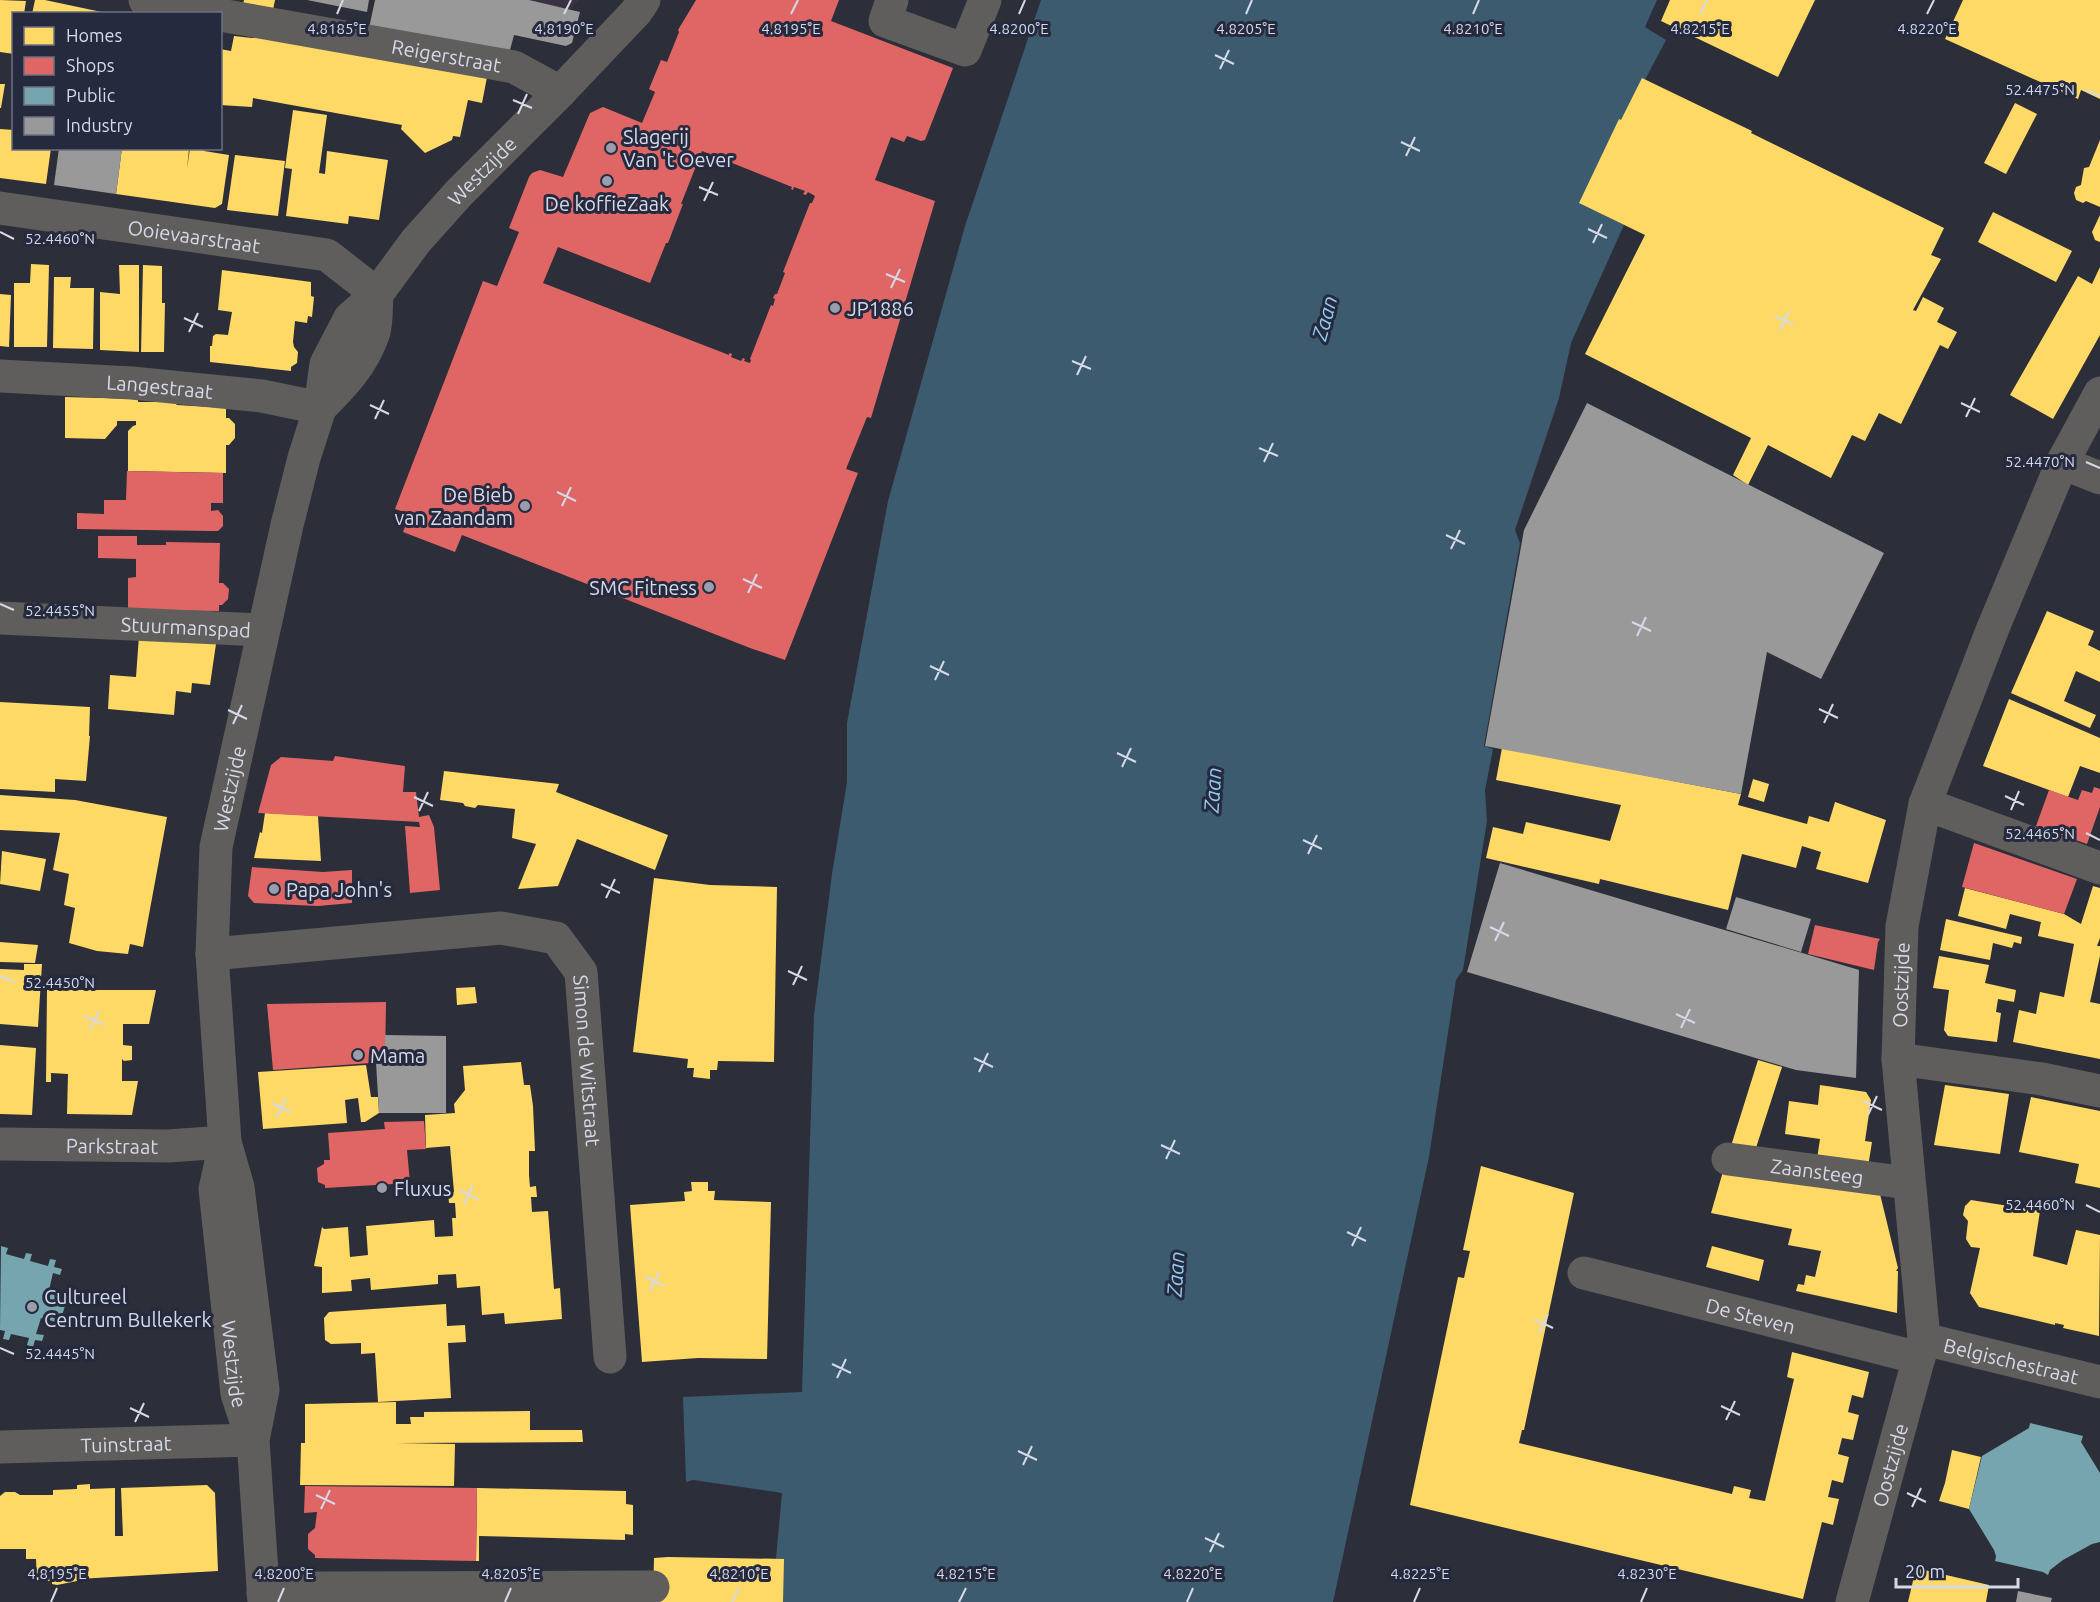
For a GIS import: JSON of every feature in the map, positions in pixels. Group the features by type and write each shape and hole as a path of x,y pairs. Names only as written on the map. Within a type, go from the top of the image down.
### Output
{"street":[{"path":"145,0 202,12"},
{"name":"Westzijde","path":"263,1597 253,1440 263,1390 238,1187 225,1142 212,954 216,847 263,630 304,458 320,408 352,376 374,331 377,294 416,241 459,193 636,12 644,0"},
{"path":"892,0 885,21 965,50 985,0"},
{"name":"Reigerstraat","path":"222,15 514,67 560,92"},
{"name":"Ooievaarstraat","path":"0,208 327,255 377,294"},
{"name":"Langestraat","path":"0,376 132,383 262,396 320,408"},
{"name":"Oostzijde","path":"1852,1602 1921,1348 1898,1059 1902,926 1925,804 1993,628 2062,463 2100,393"},
{"path":"2062,463 2100,478"},
{"name":"Stuurmanspad","path":"0,618 263,630"},
{"path":"1925,804 2100,868"},
{"name":"Simon de Witstraat","path":"212,954 501,928 556,938 581,972 610,1357"},
{"path":"1898,1059 2042,1079 2100,1091"},
{"name":"Parkstraat","path":"0,1144 168,1146 225,1142"},
{"name":"Zaansteeg","path":"1728,1158 1908,1183"},
{"name":"De Steven","path":"1584,1273 1921,1348"},
{"name":"Belgischestraat","path":"1921,1348 2100,1382"},
{"name":"Tuinstraat","path":"0,1447 253,1440"},
{"path":"263,1597 315,1588 653,1587"}],"shaded area":[{"path":"473,0 580,0 558,23"}],"water":[{"name":"Zaan","path":"1041,0 1657,0 1645,27 1666,40 1580,203 1624,225 1571,343 1559,398 1515,530 1520,543 1484,746 1493,749 1485,790 1487,821 1463,970 1456,980 1429,1157 1333,1602 772,1602 782,1493 693,1480 686,1482 683,1397 802,1392 814,1015 832,874 847,782 847,723 888,501 965,226"}],"building: Homes":[{"path":"0,0 26,1 24,12 12,12 12,54 0,52"},
{"path":"35,0 45,0 102,12 32,12"},
{"path":"244,0 275,0 273,10 243,4"},
{"path":"1670,0 1815,0 1778,77 1661,21"},
{"path":"1963,0 2100,0 2100,99 2081,90 2078,99 1945,39"},
{"path":"234,36 252,38 265,36 488,72 482,103 468,100 460,137 453,136 452,140 425,153 401,129 402,125 253,98 252,107 222,105 222,49 231,51"},
{"path":"1642,78 1944,228 1931,255 1941,259 1913,310 1916,311 1923,297 1944,308 1937,322 1957,332 1948,349 1940,345 1901,424 1879,413 1865,441 1852,435 1831,478 1768,445 1748,485 1733,475 1751,438 1585,354 1645,235 1579,203 1619,119 1621,120"},
{"path":"0,84 5,84 1,108 0,108"},
{"path":"2015,103 2037,114 2006,174 1984,163"},
{"path":"293,110 327,115 319,173 325,174 327,151 388,160 379,220 349,216 348,224 286,216 292,169 285,168"},
{"path":"0,129 12,130 12,150 51,150 46,184 0,178"},
{"path":"2100,140 2100,207 2086,201 2083,203 2076,200 2074,193 2076,187 2081,185 2084,168 2089,167"},
{"path":"122,150 189,150 187,169 190,150 204,150 229,155 222,204 215,208 116,194"},
{"path":"235,155 285,161 278,216 227,210"},
{"path":"1993,212 2072,251 2056,282 1978,242"},
{"path":"2100,215 2100,242 2095,240 2092,232"},
{"path":"31,264 49,265 47,347 14,347 14,283 30,283"},
{"path":"119,265 139,265 139,352 100,350 100,292 120,294"},
{"path":"143,265 162,266 162,303 165,303 164,352 141,352"},
{"path":"2100,267 2100,335 2053,419 2010,395 2078,276 2092,284"},
{"path":"222,270 311,282 311,296 314,297 312,317 308,316 307,323 295,321 293,342 298,352 297,363 291,367 291,371 210,362 210,346 212,346 213,336 228,335 232,312 218,310"},
{"path":"54,277 71,277 70,288 94,288 93,349 53,348"},
{"path":"0,294 11,295 9,347 0,346"},
{"path":"65,397 138,399 138,402 174,402 177,405 226,408 226,418 235,424 235,438 229,445 226,445 226,473 128,471 128,431 136,425 136,421 117,421 117,425 105,439 65,438"},
{"path":"2047,611 2094,631 2088,645 2100,651 2100,682 2076,671 2064,701 2096,715 2090,728 2011,693"},
{"path":"139,636 216,644 210,685 192,683 191,693 176,691 174,715 108,709 110,675 136,677"},
{"path":"2009,699 2100,738 2100,773 2080,766 2068,797 1983,766"},
{"path":"0,702 90,707 86,781 55,779 55,792 0,789"},
{"path":"1502,748 1741,794 1738,805 1807,824 1809,816 1829,822 1835,802 1886,820 1868,883 1816,869 1821,852 1802,846 1796,868 1742,854 1728,910 1600,879 1599,884 1486,858 1493,827 1523,834 1526,822 1610,841 1621,805 1496,780"},
{"path":"444,771 559,784 556,792 668,835 655,870 577,839 558,886 518,889 536,844 512,838 515,809 478,805 475,808 465,806 463,803 440,800"},
{"path":"1753,779 1769,784 1764,802 1748,797"},
{"path":"0,795 75,800 167,817 143,947 130,944 128,954 97,951 69,943 75,908 64,905 69,874 53,870 60,833 0,830"},
{"path":"265,813 318,816 321,861 254,858 260,832 262,833"},
{"path":"2,851 46,859 40,891 0,884"},
{"path":"654,878 710,885 777,887 774,1062 718,1061 717,1070 710,1070 710,1079 693,1077 694,1068 687,1068 688,1059 633,1052"},
{"path":"2093,886 2100,888 2100,938 2097,946 2100,946 2100,956 2090,1002 2100,1004 2100,1059 2013,1042 2019,1010 2036,1014 2040,992 2064,997 2074,944 2038,936 2041,922 2010,914 2006,929 1958,916 1965,888 2064,914 2081,924"},
{"path":"1946,919 2022,937 2021,944 2014,942 2012,948 1993,943 1990,960 1940,950"},
{"path":"0,942 38,945 35,963 0,962"},
{"path":"1939,956 1989,965 1985,983 2016,990 2014,1002 1998,999 1996,1012 2001,1013 1997,1042 1948,1036 1944,1030 1949,990 1933,988"},
{"path":"24,964 42,964 38,1027 0,1024 0,969 24,970"},
{"path":"475,987 477,1003 457,1005 456,988"},
{"path":"47,990 156,990 149,1024 123,1024 123,1045 132,1046 132,1060 122,1059 122,1081 138,1081 132,1115 67,1114 68,1074 51,1073 51,1082 46,1082"},
{"path":"0,1045 36,1048 32,1115 0,1114"},
{"path":"1758,1060 1782,1067 1754,1154 1731,1146"},
{"path":"521,1062 524,1085 530,1085 533,1106 535,1151 529,1151 529,1175 530,1187 536,1186 537,1197 531,1197 532,1212 548,1211 554,1289 560,1288 562,1319 505,1324 504,1313 482,1315 480,1286 457,1288 456,1274 438,1275 438,1284 371,1290 370,1278 351,1280 352,1291 322,1293 322,1267 314,1266 322,1227 324,1229 348,1227 350,1257 368,1255 366,1226 434,1220 435,1237 453,1236 452,1218 456,1218 455,1203 449,1203 448,1192 454,1192 450,1146 426,1148 425,1115 455,1113 454,1104 465,1090 463,1066"},
{"path":"366,1065 371,1097 378,1097 379,1113 365,1122 361,1122 358,1098 345,1100 347,1123 263,1129 258,1072"},
{"path":"1820,1085 1866,1092 1871,1100 1865,1141 1872,1142 1868,1167 1817,1159 1820,1139 1785,1134 1789,1101 1818,1105"},
{"path":"1945,1085 2009,1094 2000,1154 1934,1145"},
{"path":"2031,1097 2100,1111 2100,1188 2075,1183 2079,1164 2019,1152"},
{"path":"1481,1166 1574,1193 1524,1430 1522,1430 1519,1443 1732,1494 1734,1486 1751,1490 1749,1498 1765,1501 1794,1379 1787,1377 1792,1352 1869,1372 1863,1398 1852,1395 1848,1412 1859,1415 1853,1440 1842,1438 1838,1454 1849,1457 1843,1483 1832,1480 1828,1497 1839,1499 1833,1525 1822,1522 1803,1599 1410,1505 1458,1277 1464,1278 1470,1251 1463,1250"},
{"path":"1724,1168 1880,1194 1898,1268 1896,1271 1898,1271 1897,1313 1796,1291 1798,1284 1804,1285 1806,1275 1815,1277 1821,1251 1788,1245 1792,1229 1711,1213"},
{"path":"691,1182 708,1182 708,1191 715,1191 714,1200 771,1202 767,1359 698,1358 642,1362 630,1205 685,1201 684,1192 692,1191"},
{"path":"1971,1200 2040,1211 2033,1256 2067,1265 2076,1230 2100,1235 2099,1336 2063,1328 2064,1325 2055,1323 2055,1325 1979,1307 1970,1293 1980,1248 1971,1247 1966,1239 1968,1221 1963,1215 1965,1206"},
{"path":"1712,1246 1764,1260 1759,1281 1706,1267"},
{"path":"446,1304 447,1326 465,1325 466,1342 448,1343 451,1398 378,1402 375,1353 361,1354 361,1343 331,1344 325,1340 324,1318 329,1312"},
{"path":"396,1402 396,1424 411,1424 410,1417 424,1417 424,1412 530,1411 530,1430 582,1430 583,1442 396,1443 455,1444 454,1486 300,1485 301,1443 305,1443 305,1404"},
{"path":"1952,1450 1981,1457 1969,1509 1939,1501"},
{"path":"90,1484 90,1489 115,1488 115,1536 123,1536 121,1488 207,1485 215,1493 218,1571 78,1579 57,1585 52,1584 52,1581 37,1581 36,1559 26,1559 26,1549 0,1549 0,1496 5,1492 15,1492 20,1495 53,1495 53,1490 77,1489 77,1485"},
{"path":"477,1488 626,1491 626,1504 633,1505 633,1535 625,1534 625,1540 479,1536 479,1561 476,1561"},
{"path":"654,1558 784,1559 783,1602 653,1602"},
{"path":"1916,1568 1989,1585 1986,1602 1908,1602"}],"building: Shops":[{"path":"696,0 839,0 831,21 953,68 925,140 921,141 907,136 904,142 891,137 875,180 935,201 871,418 867,417 846,469 858,473 785,660 462,535 455,552 403,532 410,514 395,509 483,281 497,286 519,232 509,228 529,177 540,170 563,177 590,113 603,107 642,123 655,92 649,89 661,60 667,62 678,30","holes":["702,151 792,187 793,190 794,187 805,191 803,194 806,195 808,192 815,196 810,203 783,272 785,273 777,294 773,298 775,299 773,306 771,305 750,363 744,361 743,358 741,361 731,357 732,354 729,353 729,355 543,283 558,247 650,283 666,243 668,243"]},
{"path":"127,471 223,473 223,503 211,503 211,511 218,510 223,516 223,526 218,531 77,529 77,513 104,514 104,500 126,500"},
{"path":"98,536 137,536 137,545 166,545 166,542 220,543 219,583 223,583 229,589 228,599 219,605 219,611 128,610 128,578 136,577 136,559 98,558"},
{"path":"335,756 405,766 403,792 416,792 419,817 429,815 434,827 440,890 410,893 405,826 420,827 419,822 258,813 271,765 281,757 333,761"},
{"path":"2094,787 2100,789 2100,807 2087,844 2036,826 2049,790 2078,800 2082,790 2092,793"},
{"path":"1974,843 2077,879 2064,914 1962,887"},
{"path":"252,867 323,872 352,870 352,903 318,906 254,903 248,896"},
{"path":"1815,925 1880,939 1874,970 1808,954"},
{"path":"386,1002 385,1062 273,1070 267,1004"},
{"path":"424,1121 426,1149 407,1150 410,1183 325,1188 325,1185 318,1182 317,1168 324,1164 324,1160 330,1160 328,1133 385,1129 384,1122"},
{"path":"305,1486 477,1488 476,1561 315,1558 315,1555 308,1549 308,1534 315,1528 317,1512 304,1513"}],"building: Public":[{"name":"Cultureel Centrum Bullekerk","path":"1,1246 8,1248 6,1254 24,1259 26,1253 32,1254 30,1261 48,1266 50,1259 56,1260 54,1267 62,1269 60,1275 53,1273 49,1290 68,1295 60,1323 41,1318 36,1334 44,1335 42,1341 35,1340 33,1347 27,1345 29,1338 11,1334 9,1340 3,1339 5,1331 0,1330"},
{"path":"2030,1423 2083,1436 2081,1442 2100,1473 2100,1542 2063,1560 2050,1570 2048,1575 1995,1561 1994,1550 1969,1509 1982,1456 2029,1428"}],"building: Industry":[{"path":"307,0 369,0 367,12"},
{"path":"375,0 529,0 580,12 572,43 566,46 514,35 510,50 369,28"},
{"path":"59,150 122,150 116,194 54,185"},
{"path":"1587,403 1884,553 1821,679 1767,652 1741,794 1485,746 1524,530"},
{"path":"1500,863 1859,970 1856,1078 1796,1070 1467,972"},
{"path":"1736,897 1811,919 1801,952 1726,929"},
{"path":"385,1035 446,1036 446,1113 379,1113 376,1062 385,1062"},
{"path":"2018,1591 2052,1598 2051,1602 2016,1602"}],"place":[{"name":"Slagerij Van 't Oever","path":"611,148"},
{"name":"De koffieZaak","path":"607,181"},
{"name":"JP1886","path":"835,308"},
{"name":"De Bieb van Zaandam","path":"525,506"},
{"name":"SMC Fitness","path":"709,587"},
{"name":"Papa John's","path":"274,889"},
{"name":"Mama","path":"358,1055"},
{"name":"Fluxus","path":"382,1188"},
{"name":"Cultureel Centrum Bullekerk","path":"32,1307"}]}
